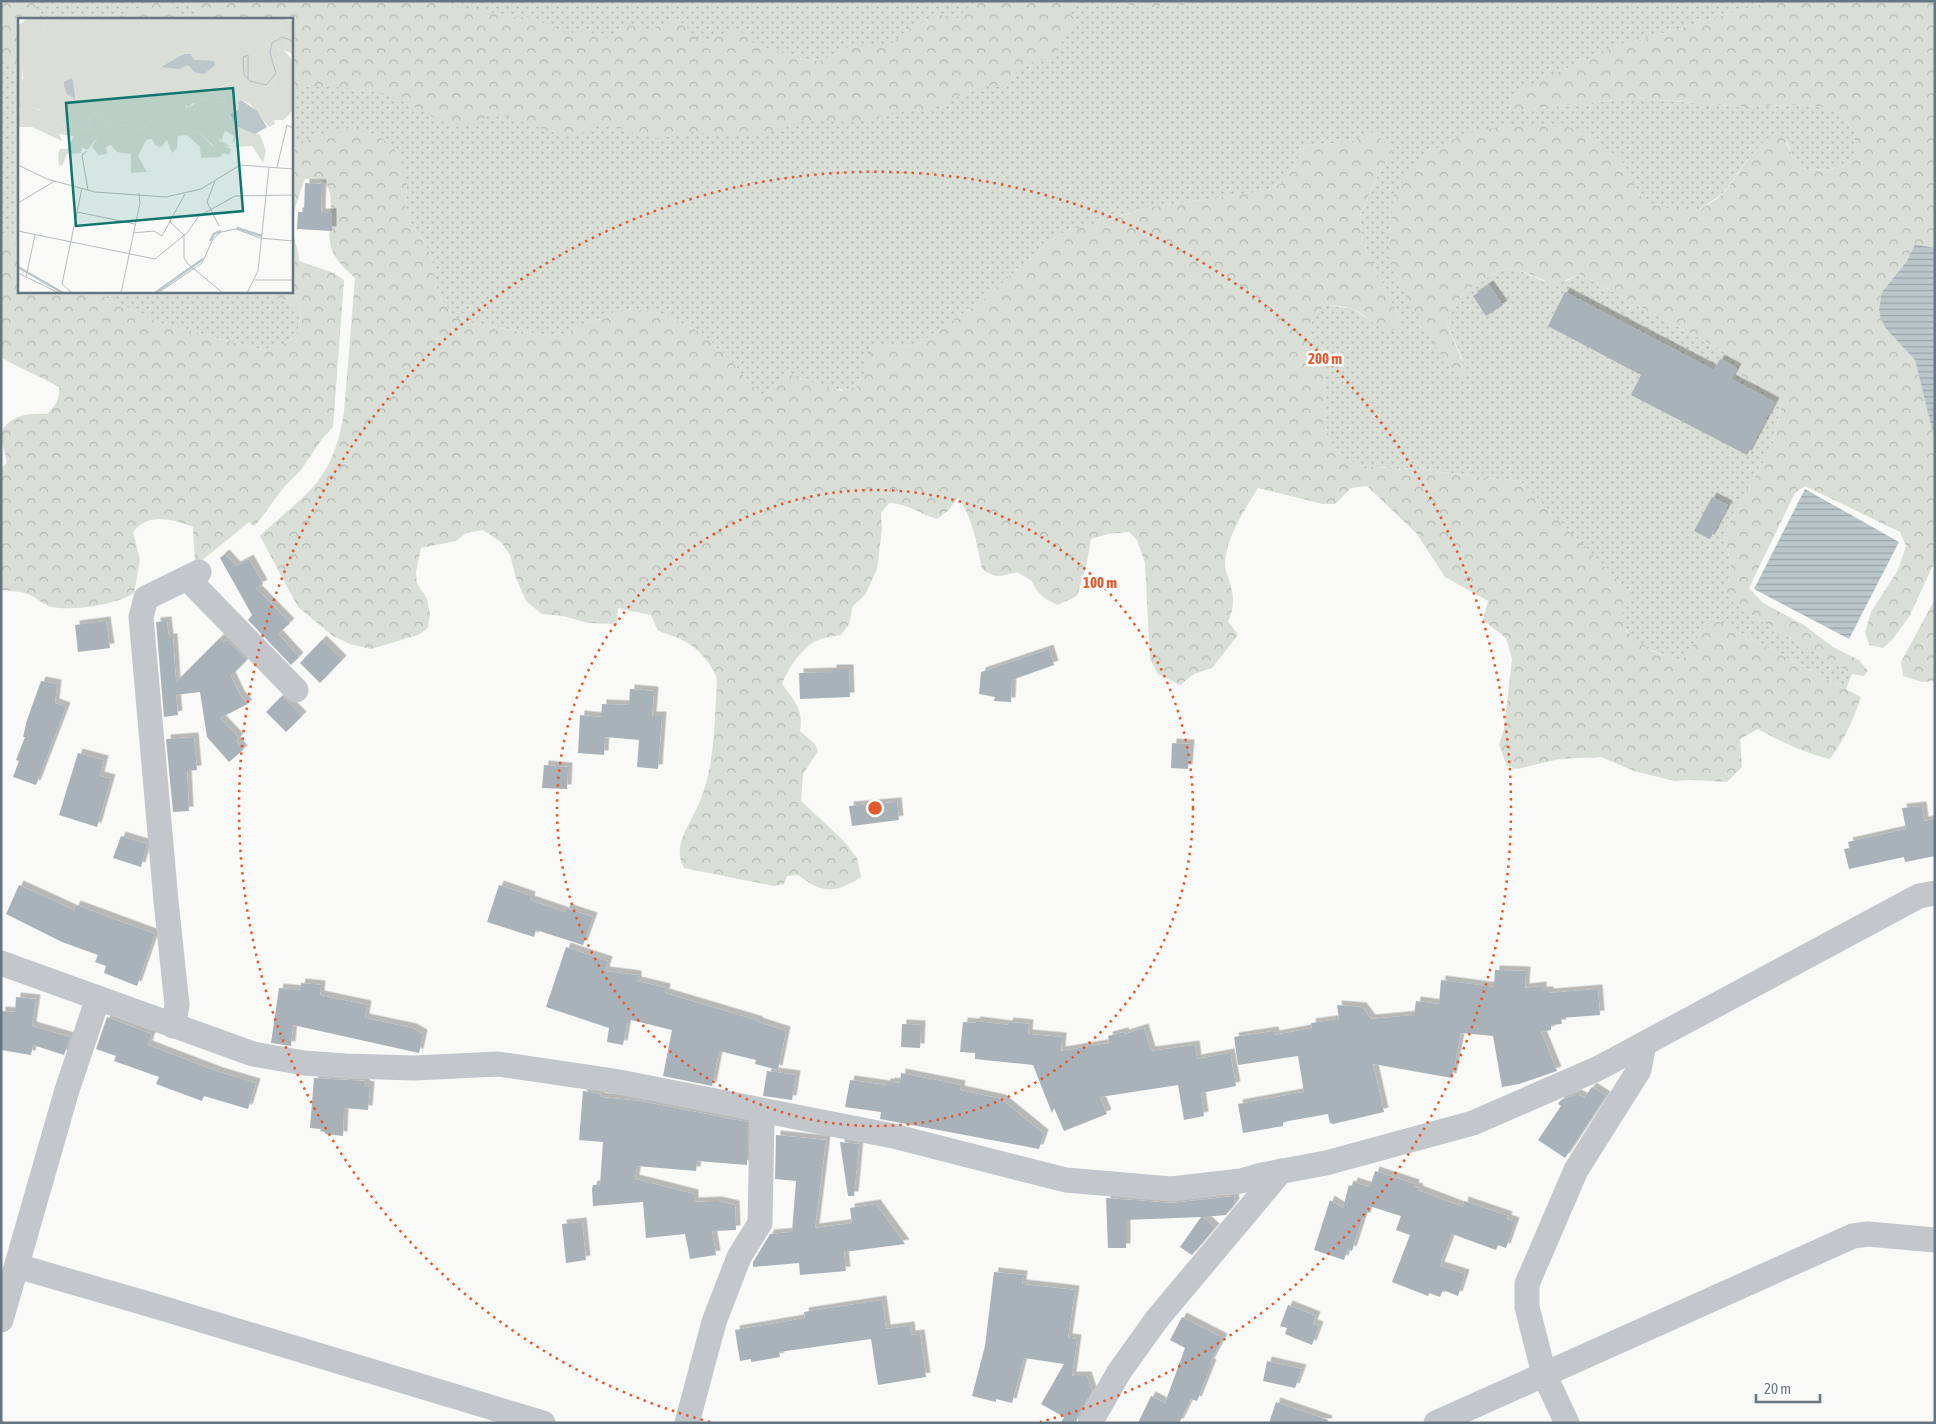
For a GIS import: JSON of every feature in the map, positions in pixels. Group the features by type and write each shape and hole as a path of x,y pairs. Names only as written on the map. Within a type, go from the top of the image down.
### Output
{"street":[{"path":"173,1026 177,1005 141,617 146,598 193,575 296,690"},
{"path":"1,963 253,1054 304,1063 415,1068 498,1064 614,1081 893,1136 1066,1180 1171,1189 1241,1181 1326,1162 1473,1123 1599,1068 1919,896 1935,893"},
{"path":"1,1320 68,1090 98,998"},
{"path":"1567,1423 1544,1374 1527,1307 1527,1284 1576,1170 1639,1070 1644,1044"},
{"path":"687,1423 714,1322 739,1257 760,1223 762,1123 759,1111"},
{"path":"1090,1423 1119,1372 1157,1319 1281,1171"},
{"path":"1436,1423 1853,1236 1868,1234 1935,1240"},
{"path":"17,1266 543,1423"}],"green space":[{"path":"1,1 1771,1 1610,49 1522,110 1635,98 1745,107 1787,105 1824,107 1842,115 1854,132 1855,152 1847,164 1831,169 1807,170 1792,155 1787,142 1748,159 1723,193 1696,212 1672,210 1656,206 1643,199 1635,189 1620,158 1389,260 1464,363 1446,321 1462,295 1476,284 1499,271 1514,268 1543,281 1567,281 1579,274 1727,353 1763,389 1782,401 1773,445 1732,517 1724,535 1731,565 1726,594 1733,602 1763,622 1852,674 1846,689 1715,620 1700,634 1685,657 1678,661 1660,654 1643,645 1628,633 1621,616 1621,583 1520,481 1418,469 1369,467 1354,463 1337,450 1327,432 1324,373 1314,347 1311,332 1314,318 1327,305 1353,309 1377,325 1401,321 1363,245 1360,216 1380,171 1393,150 1374,132 1350,142 1306,145 1284,182 1265,191 1145,208 1054,238 984,299 914,347 881,345 865,379 855,388 847,390 826,387 788,374 762,397 732,362 701,332 656,312 615,311 606,318 573,328 563,338 477,324 456,318 442,301 436,286 431,255 409,221 405,202 407,185 297,147 292,150 292,18 18,18 18,245 1,232"},
{"path":"1,1 32,1 43,18 18,18 18,70 13,68 1,57"},
{"path":"153,1 167,3 183,18 119,18 125,12"},
{"path":"184,1 443,1 448,6 490,12 509,17 526,17 539,20 553,30 568,33 589,31 604,40 626,25 654,30 673,19 685,24 695,37 704,43 733,31 745,33 754,44 807,60 820,61 855,44 879,46 892,43 913,26 940,15 957,19 966,9 979,1 1082,1 1069,11 1077,24 1075,29 1064,34 1056,54 1051,58 1029,63 1004,86 992,85 981,87 928,110 891,113 868,120 850,122 805,121 783,126 766,133 719,135 690,132 659,139 620,128 595,125 582,133 572,135 561,134 515,119 493,115 474,123 458,125 436,118 397,99 374,92 330,87 292,89 292,18 200,18"},
{"path":"1108,1 1197,1 1183,5 1172,4 1147,8"},
{"path":"1771,1 1935,1 1935,248 1915,244 1907,261 1882,292 1887,330 1915,360 1935,442 1935,561 1909,617 1892,640 1883,648 1869,645 1865,632 1871,612 1898,570 1906,546 1900,532 1805,486 1795,493 1749,588 1763,603 1804,625 1833,647 1859,660 1868,671 1864,676 1852,674 1763,622 1733,602 1726,594 1731,565 1724,535 1732,517 1773,445 1782,402 1742,377 1740,366 1727,353 1579,274 1556,285 1514,268 1499,271 1476,284 1462,295 1446,321 1467,374 1464,377 1458,377 1440,353 1407,298 1389,260 1393,197 1409,172 1425,156 1445,143 1469,133 1504,126 1567,127 1584,132 1620,158 1639,195 1651,204 1696,212 1722,194 1763,142 1780,130 1792,155 1807,170 1831,169 1847,164 1855,152 1854,132 1842,115 1824,107 1787,105 1745,107 1635,98 1522,110 1511,109 1511,98 1518,90 1610,49"},
{"path":"355,130 375,134 393,147 400,159 407,185 405,202 409,221 431,255 436,286 442,301 456,318 477,324 563,338 573,328 606,318 615,311 643,310 656,312 701,332 732,362 762,397 788,374 841,391 856,387 863,383 868,351 881,345 914,347 984,299 1054,238 1066,231 1113,219 1145,208 1265,191 1284,182 1306,145 1350,142 1374,132 1393,150 1380,171 1360,215 1363,245 1401,321 1398,329 1386,329 1352,309 1327,305 1314,318 1311,332 1314,347 1324,373 1327,431 1337,449 1354,463 1369,467 1418,469 1520,481 1621,583 1630,598 1621,616 1627,632 1652,651 1678,661 1685,657 1700,634 1715,620 1861,697 1855,714 1844,737 1830,759 1793,747 1758,729 1740,739 1742,767 1727,782 1675,781 1634,771 1601,757 1559,759 1517,769 1507,766 1499,745 1504,729 1512,659 1506,638 1483,620 1488,601 1445,577 1417,534 1367,486 1351,488 1335,504 1323,504 1258,488 1236,525 1226,556 1225,568 1232,590 1233,601 1228,621 1238,635 1212,668 1194,674 1180,685 1158,674 1150,659 1145,563 1137,540 1129,532 1108,534 1091,539 1086,567 1077,596 1058,605 1042,596 1032,581 1017,572 999,576 982,569 971,523 958,497 948,511 937,519 908,507 889,503 881,513 882,528 877,569 865,595 853,606 849,624 841,635 821,639 803,651 792,664 782,684 794,700 799,711 801,717 800,731 815,744 818,751 803,774 801,801 843,840 857,858 861,877 843,887 829,890 815,886 798,875 787,876 784,884 774,886 684,868 681,860 680,845 697,808 710,768 717,688 717,678 714,671 695,648 680,639 658,631 651,615 618,608 617,624 588,623 563,616 542,614 526,601 516,578 510,555 501,542 483,530 466,533 456,541 421,548 416,572 417,583 427,599 430,614 428,628 418,635 371,649 350,644 333,636 298,607 260,536 302,499 320,478 334,451 344,412 355,278 341,264 331,247 331,202 325,184 318,179 305,179 292,221 292,149 311,138 331,132"},
{"path":"292,229 299,261 334,273 344,280 333,427 322,439 301,470 284,487 258,522 254,526 249,522 200,562 195,562 193,527 161,519 146,522 133,532 140,560 134,593 106,604 71,608 52,607 25,593 1,590 1,468 7,463 1,431 16,418 34,414 47,414 57,402 59,387 1,357 1,232 18,245 18,292 94,292 160,323 263,350 282,345 295,337 298,332 301,311 266,292 292,292"},
{"path":"94,292 266,292 301,311 298,332 295,337 282,345 263,350 160,323"},
{"path":"1935,599 1935,681 1922,682 1903,676 1901,662"}],"shaded area":[{"path":"1915,244 1935,248 1935,442 1915,360 1887,330 1879,310 1882,292 1907,261"},
{"path":"1805,489 1899,542 1849,639 1754,589"}],"building":[{"path":"305,183 322,184 321,213 332,213 332,231 297,229 298,212 304,212"},
{"path":"1489,285 1503,305 1486,316 1473,296"},
{"path":"1565,292 1714,370 1720,359 1737,368 1731,379 1775,402 1747,455 1631,395 1641,375 1548,326"},
{"path":"1712,497 1728,505 1710,539 1694,531"},
{"path":"225,554 236,566 249,559 263,584 256,588 290,623 278,634 299,657 291,665 248,620 252,615 220,558"},
{"path":"106,621 110,648 78,652 75,625"},
{"path":"167,621 169,638 173,638 176,682 220,638 224,642 227,640 247,660 231,676 240,695 248,704 220,718 239,738 236,741 243,750 229,762 207,737 200,692 176,695 178,715 164,717 156,622"},
{"path":"322,640 342,660 320,683 300,663"},
{"path":"1049,649 1054,665 1012,680 1011,702 994,701 995,697 979,694 981,672"},
{"path":"832,669 849,669 850,697 800,699 799,673 832,672"},
{"path":"41,681 57,684 55,703 66,707 36,785 13,777 19,761 16,760 25,737 23,737 27,720"},
{"path":"630,689 654,691 652,716 662,716 658,769 637,767 639,740 605,737 604,755 578,753 580,715 601,717 602,704 629,705"},
{"path":"282,696 302,716 286,732 266,712"},
{"path":"194,737 197,770 187,771 189,811 173,812 166,739"},
{"path":"1172,743 1190,744 1188,769 1171,768"},
{"path":"78,753 104,760 100,776 111,779 97,827 59,815"},
{"path":"544,765 568,767 567,789 542,788"},
{"path":"897,802 899,820 852,826 849,806"},
{"path":"1922,806 1924,821 1935,819 1935,856 1905,862 1904,857 1849,869 1844,849 1850,848 1848,842 1906,829 1902,808"},
{"path":"121,836 147,844 141,867 113,858"},
{"path":"19,885 74,910 76,905 155,934 137,986 104,973 106,966 95,962 98,955 62,942 6,914"},
{"path":"499,885 531,896 530,900 565,912 566,908 593,917 583,945 536,930 534,937 487,922"},
{"path":"566,947 608,961 605,971 637,975 637,981 666,988 665,993 786,1031 778,1070 755,1064 756,1060 719,1051 712,1086 663,1076 672,1030 631,1020 630,1023 627,1023 623,1045 607,1042 609,1028 546,1007"},
{"path":"1495,970 1526,971 1525,988 1542,986 1542,991 1549,991 1549,993 1598,989 1600,1015 1561,1018 1562,1024 1551,1025 1551,1030 1541,1032 1557,1071 1519,1084 1502,1087 1493,1036 1461,1033 1452,1078 1373,1064 1384,1112 1333,1124 1330,1123 1328,1114 1283,1122 1283,1126 1243,1133 1238,1104 1304,1092 1298,1056 1238,1065 1234,1037 1274,1031 1275,1035 1312,1028 1311,1023 1339,1019 1337,1005 1362,1007 1371,1019 1414,1015 1416,1001 1439,1004 1441,980 1494,987"},
{"path":"301,983 321,985 320,995 367,1005 365,1018 412,1028 423,1034 419,1053 293,1025 291,1046 271,1043 279,988 300,990"},
{"path":"16,997 36,999 32,1026 70,1037 64,1055 33,1045 31,1055 1,1050 1,1011 15,1012"},
{"path":"107,1017 152,1034 148,1045 219,1072 256,1083 248,1109 204,1096 202,1101 156,1084 159,1077 114,1061 116,1056 96,1049"},
{"path":"976,1021 1008,1025 1009,1022 1029,1024 1028,1034 1062,1037 1061,1051 1109,1043 1108,1036 1124,1032 1125,1034 1144,1028 1151,1051 1195,1045 1197,1059 1230,1053 1236,1086 1201,1093 1204,1116 1184,1120 1178,1085 1100,1097 1107,1114 1064,1131 1054,1108 1052,1113 1033,1065 975,1059 975,1053 960,1052 963,1022 975,1023"},
{"path":"902,1024 921,1025 920,1048 901,1047"},
{"path":"767,1071 796,1075 792,1100 763,1096"},
{"path":"901,1073 961,1085 960,1090 1001,1099 1044,1134 1039,1149 880,1119 881,1112 845,1107 850,1080 886,1085 886,1083 890,1082 900,1083"},
{"path":"314,1078 366,1081 365,1085 370,1086 368,1110 344,1108 343,1136 325,1134 325,1132 320,1131 321,1129 310,1128"},
{"path":"1592,1087 1606,1096 1565,1158 1538,1140 1561,1106 1558,1104 1561,1100 1577,1094 1584,1098"},
{"path":"583,1091 601,1094 600,1097 640,1101 747,1122 747,1165 697,1161 696,1171 637,1166 635,1179 694,1194 694,1202 717,1201 735,1205 736,1230 712,1231 716,1255 690,1259 685,1234 646,1238 643,1202 593,1206 593,1185 600,1185 603,1142 579,1140"},
{"path":"776,1135 826,1140 815,1228 852,1223 850,1208 876,1204 905,1244 844,1252 846,1271 800,1275 799,1263 753,1267 753,1262 770,1234 792,1232 796,1181 775,1179"},
{"path":"840,1142 859,1144 854,1196 848,1196"},
{"path":"1375,1171 1415,1184 1414,1187 1419,1188 1418,1190 1463,1207 1464,1201 1508,1216 1507,1219 1515,1222 1506,1248 1498,1245 1496,1250 1452,1234 1440,1266 1465,1274 1458,1296 1443,1290 1440,1297 1429,1293 1428,1296 1392,1282 1410,1235 1396,1230 1401,1216 1369,1206 1366,1217 1363,1217 1352,1251 1348,1249 1344,1260 1314,1250 1330,1200 1343,1208 1349,1185 1352,1186 1353,1182 1370,1187"},
{"path":"1234,1196 1235,1203 1226,1215 1203,1217 1215,1228 1192,1255 1180,1247 1201,1217 1126,1220 1126,1248 1108,1248 1106,1198 1172,1203"},
{"path":"582,1222 586,1260 566,1263 562,1224"},
{"path":"994,1272 1023,1275 1022,1284 1075,1290 1068,1338 1077,1339 1072,1376 1087,1376 1092,1391 1076,1423 1061,1423 1064,1417 1041,1404 1064,1364 1024,1358 1012,1403 996,1399 996,1402 972,1396 985,1346"},
{"path":"882,1300 886,1329 910,1326 911,1335 920,1334 926,1377 878,1385 871,1339 779,1352 780,1357 751,1362 751,1359 740,1361 735,1330 805,1318 804,1312"},
{"path":"1288,1305 1316,1316 1313,1324 1319,1326 1312,1345 1285,1334 1287,1328 1280,1326"},
{"path":"1182,1317 1223,1338 1210,1363 1212,1364 1197,1401 1191,1399 1179,1423 1138,1423 1151,1396 1165,1403 1185,1348 1170,1340"},
{"path":"1267,1361 1302,1369 1295,1388 1263,1381"},
{"path":"1276,1402 1328,1420 1327,1423 1269,1423"}]}
